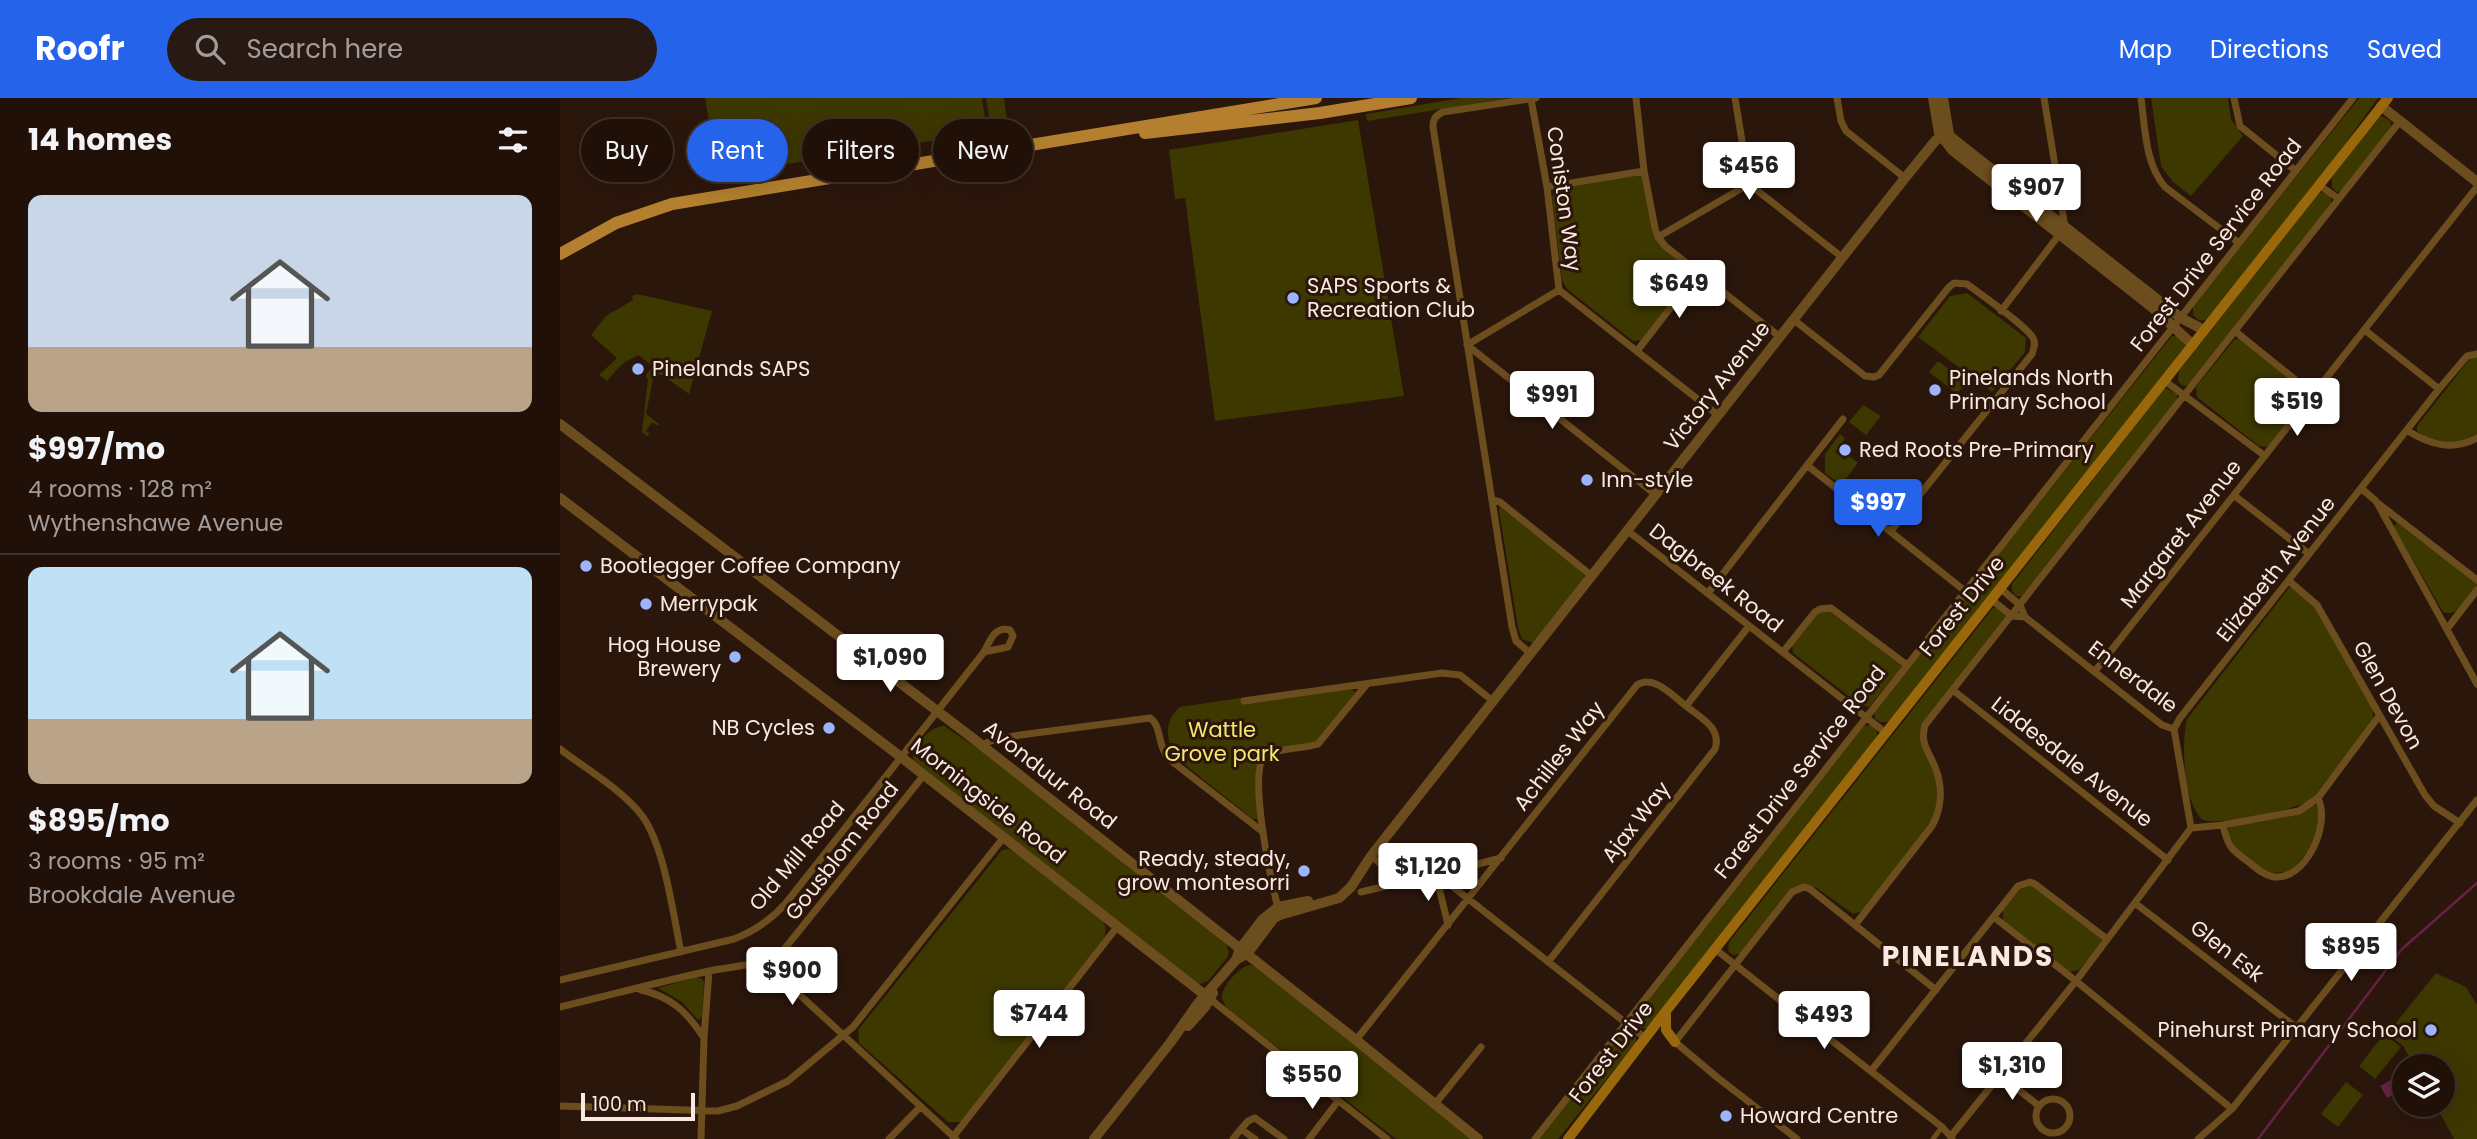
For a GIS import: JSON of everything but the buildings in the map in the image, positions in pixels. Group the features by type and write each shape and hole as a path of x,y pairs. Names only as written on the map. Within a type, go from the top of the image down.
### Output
{"main road":[{"path":"560,254 616,223 672,204 1316,98"},
{"path":"1093,136 1142,134 1411,98"},
{"name":"Forest Drive","path":"1568,1139 2384,102"},
{"path":"1667,1011 1666,1029 1675,1042"}],"street":[{"path":"1531,654 1513,635 1433,120 1436,115 1533,98"},
{"name":"Coniston Way","path":"1533,98 1559,290 1719,416"},
{"path":"1636,98 1644,171 1658,237 1665,246 1780,337"},
{"path":"1735,98 1749,184 1843,258"},
{"path":"1837,98 1841,121 1846,131 1905,178"},
{"path":"1933,98 1952,150"},
{"path":"1943,98 1945,135 2178,322 2193,345"},
{"path":"2001,311 2062,230 2044,98"},
{"path":"2141,98 2152,169 2157,177 2165,187 2239,243"},
{"path":"2234,98 2240,126 2296,172"},
{"name":"Forest Drive Service Road","path":"1535,1139 2353,98"},
{"path":"2384,102 2400,121 2477,182"},
{"path":"1855,925 1932,826 1939,813 1941,804 1938,779 1922,736 1925,725 2400,121"},
{"name":"Victory Avenue","path":"1094,1139 1241,954 1262,920 1279,911 1339,898 1351,887 1371,856 1905,178 1929,149 1945,135"},
{"path":"1929,149 1940,146 1952,150 2062,230"},
{"path":"1547,187 1644,171"},
{"path":"1658,237 1749,184"},
{"path":"2319,184 2339,199"},
{"name":"Margaret Avenue","path":"2095,671 2477,187"},
{"path":"1637,351 1698,272"},
{"path":"1794,320 1870,377 1879,375 1954,283 1967,284 2030,334 2035,347 2032,354 1891,531"},
{"path":"1466,345 1559,290"},
{"path":"2178,322 2204,330"},
{"path":"2366,331 2439,389"},
{"path":"2236,332 2313,394"},
{"path":"1466,345 1656,495"},
{"name":"Elizabeth Avenue","path":"2174,729 2439,389 2468,356 2477,354"},
{"path":"2165,381 2265,456"},
{"path":"1708,593 1843,419"},
{"name":"Avonduur Road","path":"560,424 982,746 1241,954 1356,1040 1478,1139"},
{"path":"2408,431 2437,445 2459,445 2477,438"},
{"path":"1808,466 1965,591"},
{"path":"2362,489 2477,580"},
{"path":"2235,496 2309,554"},
{"name":"Morningside Road","path":"560,498 901,757 1387,1139"},
{"path":"1492,500 1500,502 1592,576"},
{"path":"2376,501 2477,684"},
{"name":"Dagbreek Road","path":"1628,531 1886,733"},
{"name":"Glen Devon","path":"2289,581 2310,596 2317,605 2429,801 2460,823"},
{"name":"Ennerdale","path":"2001,589 2020,605 2025,617"},
{"path":"2447,629 2477,590"},
{"name":"Ennerdale","path":"1992,600 2012,615 2025,617 2162,725 2174,729 2191,828"},
{"name":"Dagbreek Road","path":"1783,652 1815,612 1830,608 1907,665"},
{"path":"1686,706 1749,626"},
{"name":"Old Mill Road","path":"560,980 743,935 774,916 984,652"},
{"path":"1244,701 1451,673 1467,680 1493,701"},
{"name":"Achilles Way","path":"1356,1040 1637,685 1652,682 1686,706"},
{"path":"1279,911 1271,888 1263,832 1258,772 1260,762 1266,755 1318,744 1367,684"},
{"name":"Liddesdale Avenue","path":"1954,691 2168,860"},
{"name":"Ajax Way","path":"1548,962 1715,749 1718,742 1714,729 1686,706"},
{"path":"1715,949 1942,1127 1952,1138 2076,981 2191,828 2299,811 2318,798 2379,716"},
{"path":"982,746 993,740 1150,718 1157,725 1160,744 1169,759 1263,832"},
{"path":"560,749 628,800 647,824 658,850 681,952"},
{"name":"Gousblom Road","path":"771,961 785,951 924,775"},
{"path":"2223,825 2230,848 2265,874 2275,877 2287,875 2296,870 2318,842 2321,810 2318,798"},
{"path":"2198,1139 2232,1109 2477,800"},
{"path":"560,1106 702,1112 737,1107 771,1091 803,1071 853,1027 1004,837"},
{"path":"1371,856 1402,878 1413,880 1502,857"},
{"path":"1436,876 1645,1038"},
{"path":"1436,876 1448,925"},
{"path":"1361,892 1395,884 1402,878"},
{"path":"1871,1071 2018,886 2030,882 2108,939"},
{"path":"1797,1139 1718,1079 1675,1042 1792,892 1804,887 1810,889 1936,990"},
{"name":"Glen Esk","path":"2135,903 2297,1028"},
{"path":"1995,918 2232,1109"},
{"path":"560,1007 709,971 771,961 776,973 955,1138 1118,927"},
{"path":"701,1139 709,971"},
{"path":"637,989 667,998 680,1006 704,1038"},
{"path":"1435,1104 1480,1047"},
{"path":"2001,1076 2039,1106"},
{"path":"2050,1099 2063,1102 2069,1113 2066,1126 2057,1132 2045,1131 2036,1119 2039,1106 2050,1099"},
{"path":"1308,1139 1338,1101"},
{"path":"889,1139 920,1108"},
{"path":"1233,1139 1248,1121 1255,1118 1284,1139"},
{"path":"1933,1139 1942,1127"},
{"path":"1241,1129 1255,1139"}],"green space":[{"path":"705,98 982,98 985,119 933,119 933,141 919,143 919,119 802,119 802,162 788,164 788,119 709,119"},
{"path":"986,98 1004,98 1007,119 989,119"},
{"path":"1461,98 1510,98 1367,121 1366,114"},
{"path":"2151,98 2228,98 2231,119 2243,136 2191,196 2173,182 2161,166"},
{"path":"2359,98 2378,98 2324,173 2209,319 2200,321 2193,315 2193,306"},
{"path":"2381,116 2391,121 2391,129 2344,191 2336,192 2332,187 2332,177 2376,117"},
{"name":"SAPS Sports & Recreation Club","path":"1358,120 1404,396 1215,421 1185,198 1175,199 1169,150"},
{"path":"1638,174 1642,177 1654,232 1692,272 1642,340 1633,341 1567,289 1562,280 1552,196 1556,189"},
{"path":"2323,192 2331,197 2331,205 2191,383 2187,386 2181,385 2178,381 2179,371 2319,193"},
{"path":"1967,293 2026,338 2025,352 1992,392 1918,337 1950,296"},
{"path":"637,294 712,311 689,394 662,375 654,374 646,414 659,424 658,426 652,422 646,431 650,434 647,436 642,432 648,380 646,375 653,366 638,355 622,364 607,381 599,375 617,358 591,335 606,316 633,300 632,296"},
{"path":"2172,336 2186,343 2185,348 1889,722 1875,719 1874,711"},
{"path":"2243,339 2308,392 2307,400 2268,447 2259,446 2197,397 2196,387 2234,340"},
{"path":"2472,356 2477,356 2477,434 2454,442 2424,436 2417,431 2417,426"},
{"path":"1937,362 1966,383 1957,394 1929,372"},
{"path":"2166,388 2177,394 2177,402 2024,596 2016,596 2012,591 2012,584"},
{"path":"1863,405 1881,416 1866,435 1849,422"},
{"path":"1840,434 1845,438 1835,452 1845,460 1849,456 1858,463 1841,485 1825,473 1825,454"},
{"path":"1500,507 1585,573 1584,581 1533,643 1522,639 1518,628"},
{"path":"2397,522 2477,583 2459,610 2443,612 2394,527"},
{"path":"2293,587 2308,595 2373,707 2373,720 2313,799 2259,816 2227,821 2203,820 2191,800 2185,772 2187,719 2289,588"},
{"path":"1997,607 2007,614 2006,619 1922,729 1940,788 1934,819 1863,911 1853,914 1817,888 1800,886 1740,954 1733,955 1728,951 1729,942 1993,608"},
{"path":"1822,609 1826,609 1903,664 1869,707 1859,704 1793,653 1792,646"},
{"name":"Wattle Grove park","path":"1301,689 1304,695 1352,689 1355,693 1317,741 1261,757 1259,820 1253,819 1179,760 1171,747 1168,726 1180,707"},
{"path":"1871,725 1877,730 1877,739 1649,1028 1640,1028 1635,1015 1864,726"},
{"path":"944,726 994,759 1225,941 1229,952 1227,958 1208,981 1200,984 1194,982 913,761 913,755 922,738"},
{"path":"2312,805 2319,810 2316,841 2295,867 2287,872 2267,873 2232,847 2227,831 2231,826"},
{"path":"1002,850 1015,851 1100,918 1104,923 1105,935 962,1122 948,1122 859,1043 858,1030"},
{"path":"2023,886 2034,886 2102,939 2102,943 2079,970 2069,972 2003,920 2003,910"},
{"path":"1250,965 1257,967 1408,1084 1471,1139 1396,1139 1227,1008 1222,998 1225,988 1236,973"},
{"path":"2436,973 2466,987 2477,1005 2477,1139 2454,1139 2442,1117 2455,1117 2455,1054 2407,1054 2403,1046 2387,1034"},
{"path":"696,977 704,982 702,1017 698,1020 682,1002 658,988"},
{"path":"1626,1029 1636,1037 1636,1043 1558,1139 1539,1139"},
{"path":"2384,1034 2401,1047 2392,1054 2392,1058 2375,1079 2359,1066"},
{"path":"2346,1082 2363,1095 2338,1127 2321,1114"}],"shaded area":[{"path":"1865,480 1888,498 1879,509 1856,491"},
{"path":"2392,1079 2392,1095 2387,1098 2380,1086"}],"waterway":[{"path":"2258,1139 2402,949 2477,883"}],"place":[{"name":"SAPS Sports & Recreation Club","path":"1293,298"},
{"name":"Pinelands SAPS","path":"638,369"},
{"name":"Pinelands North Primary School","path":"1935,390"},
{"name":"Red Roots Pre-Primary","path":"1845,450"},
{"name":"Inn-style","path":"1587,480"},
{"name":"Bootlegger Coffee Company","path":"586,566"},
{"name":"Merrypak","path":"646,604"},
{"name":"Hog House Brewery","path":"735,657"},
{"name":"NB Cycles","path":"829,728"},
{"name":"Ready, steady, grow montesorri","path":"1304,871"},
{"name":"Pinehurst Primary School","path":"2431,1030"},
{"name":"Howard Centre","path":"1726,1116"}],"district":[{"name":"PINELANDS","path":"1968,956"}]}
